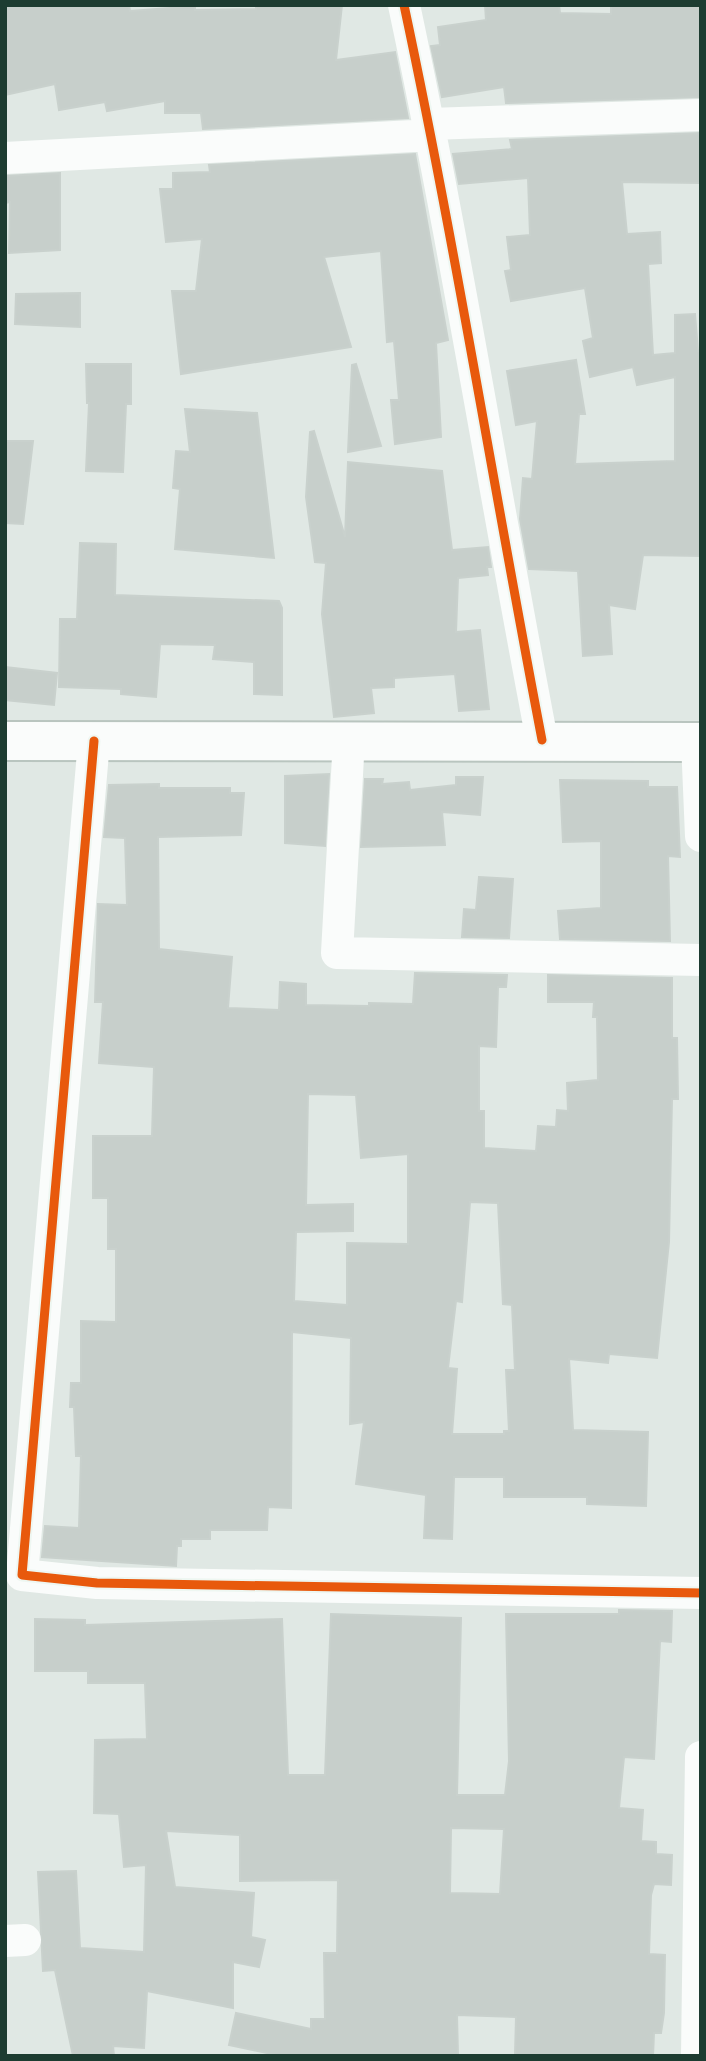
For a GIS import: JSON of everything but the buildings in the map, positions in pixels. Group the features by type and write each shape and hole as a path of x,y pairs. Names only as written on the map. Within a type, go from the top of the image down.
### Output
{"main road":[{"path":"5,741 699,741"}],"street":[{"path":"404,5 431,130 495,497 542,740"},
{"path":"5,158 701,115"},
{"path":"349,739 337,953 701,960"},
{"path":"94,741 22,1575 97,1583 701,1593"},
{"path":"699,741 701,836"},
{"path":"697,2056 701,1757"}],"cycle path":[{"path":"404,5 441,188 542,740"},
{"path":"94,741 22,1575 97,1583 701,1593"}]}
